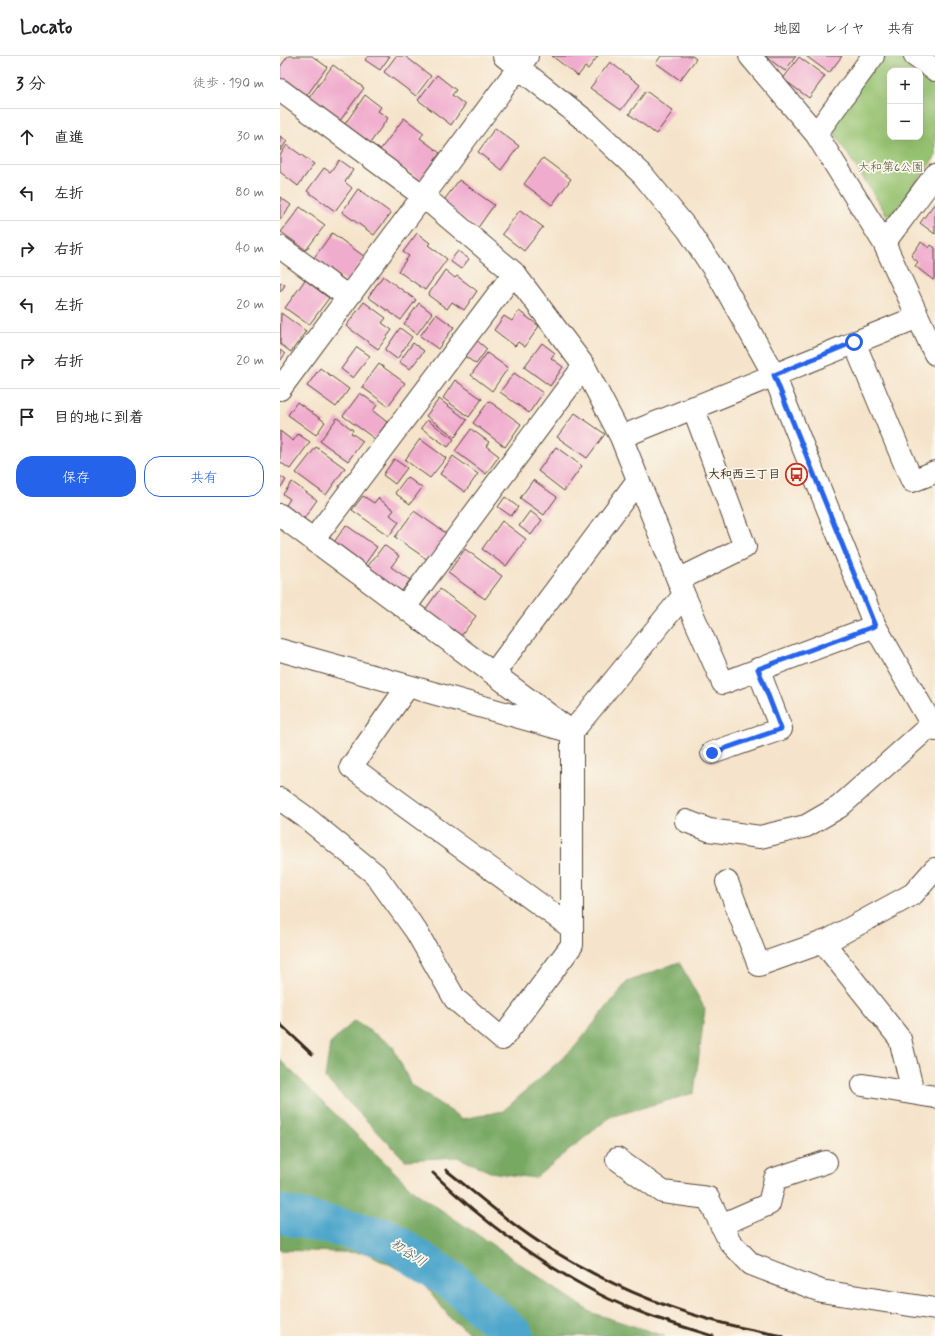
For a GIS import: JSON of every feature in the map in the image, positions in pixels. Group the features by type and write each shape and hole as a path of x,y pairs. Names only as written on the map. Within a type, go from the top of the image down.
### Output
{"street":[{"path":"750,56 816,134 884,243 935,354"},
{"path":"816,134 873,56"},
{"path":"915,56 935,70"},
{"path":"280,389 423,196 516,60 586,121 642,174 688,230 721,280 774,375 875,626 933,728 839,807 806,826 760,838 709,830 686,821"},
{"path":"280,90 423,196 514,273 584,366 621,437 681,587 723,683 875,626"},
{"path":"884,243 935,174"},
{"path":"280,247 348,297"},
{"path":"314,539 514,273"},
{"path":"621,437 918,317"},
{"path":"854,342 912,481 935,472"},
{"path":"404,607 584,366"},
{"path":"280,799 304,816 375,874 416,931 455,999 502,1039 572,945 572,732 681,587 745,548 693,407"},
{"path":"494,674 638,480"},
{"path":"280,514 572,732"},
{"path":"280,650 572,732"},
{"path":"712,753 781,729 758,669"},
{"path":"408,686 351,767 572,928"},
{"path":"727,882 759,965 823,942 912,894 935,869"},
{"path":"823,942 900,1039 912,1092"},
{"path":"863,1085 935,1097"},
{"path":"617,1160 663,1192 708,1198 730,1242 751,1264 821,1291 935,1309"},
{"path":"722,1225 769,1204 775,1179 826,1162"}],"green space":[{"name":"大和第6公園","path":"877,56 906,56 923,68 887,68 887,140 923,140 923,68 935,77 935,157 894,213 887,215 829,125"},
{"path":"679,962 705,1009 694,1093 610,1117 535,1178 490,1172 457,1157 405,1160 325,1078 330,1044 354,1021 392,1045 411,1085 463,1119 503,1111 574,1048 627,982"},
{"path":"280,1060 415,1192 592,1313 665,1336 474,1336 451,1319 422,1281 367,1253 280,1250"}],"building":[{"path":"288,56 312,56 327,67 305,98 280,81 280,67"},
{"path":"368,56 390,56 380,70 365,60"},
{"path":"396,56 405,56 431,76 416,96 384,72"},
{"path":"552,56 598,56 588,69 585,67 578,76"},
{"path":"661,56 692,56 696,59 680,80 656,63"},
{"path":"765,56 796,56 785,71"},
{"path":"806,56 842,56 829,73"},
{"path":"799,57 825,76 809,98 783,79"},
{"path":"610,62 640,85 621,110 590,88"},
{"path":"333,65 364,88 339,122 308,99"},
{"path":"437,75 456,90 452,95 465,105 451,125 418,100"},
{"path":"646,91 673,111 656,134 629,114"},
{"path":"365,95 381,107 378,111 388,118 368,146 342,128"},
{"path":"404,118 424,133 420,138 440,153 421,180 400,166 377,154"},
{"path":"495,128 519,146 501,170 478,152"},
{"path":"280,136 287,141 280,151"},
{"path":"287,145 314,164 298,186 280,172 280,155"},
{"path":"543,158 571,179 552,205 524,184"},
{"path":"339,160 353,170 345,182 352,188 335,211 307,191 324,168 330,172"},
{"path":"459,180 494,205 477,229 442,203"},
{"path":"358,189 391,213 374,235 342,212"},
{"path":"280,197 291,205 280,220"},
{"path":"935,203 935,234 920,223"},
{"path":"300,207 325,225 306,250 281,232"},
{"path":"520,210 543,227 524,251 502,234"},
{"path":"332,233 365,257 347,282 314,258"},
{"path":"417,233 430,243 428,245 447,259 425,290 398,271 409,256 403,252"},
{"path":"921,242 929,248 931,245 935,248 935,276 933,280 915,266 918,262 911,256"},
{"path":"458,251 469,259 461,269 450,261"},
{"path":"445,270 455,278 457,276 477,291 464,310 452,302 447,309 428,295"},
{"path":"383,276 416,300 401,320 368,297"},
{"path":"305,280 329,298 309,325 285,308"},
{"path":"280,282 285,285 280,292"},
{"path":"364,302 386,318 382,323 392,330 378,349 346,326"},
{"path":"419,303 432,313 417,334 404,324"},
{"path":"519,311 539,326 525,347 518,342 515,346 494,330 504,316 512,321"},
{"path":"281,313 306,331 291,352 280,344"},
{"path":"436,314 454,327 438,349 420,336"},
{"path":"400,328 412,337 397,359 385,350"},
{"path":"475,339 487,349 476,364 463,355"},
{"path":"413,343 424,351 410,369 399,362"},
{"path":"542,343 555,353 551,358 563,367 550,386 524,367"},
{"path":"357,347 370,356 353,378 341,369"},
{"path":"280,350 285,354 280,361"},
{"path":"487,353 508,368 492,391 471,375"},
{"path":"379,364 405,383 388,406 362,387"},
{"path":"320,368 349,389 336,407 307,386"},
{"path":"514,373 543,393 529,413 500,392"},
{"path":"455,380 482,399 469,417 443,398"},
{"path":"360,393 377,405 373,411 387,422 375,439 343,416"},
{"path":"439,399 467,420 455,437 426,416"},
{"path":"489,401 521,424 505,447 473,423"},
{"path":"297,402 325,422 316,435 288,415"},
{"path":"575,413 605,434 587,458 557,437"},
{"path":"337,418 353,430 351,433 363,441 348,461 320,441"},
{"path":"427,420 454,439 448,447 421,428"},
{"path":"471,429 489,442 486,446 499,456 486,474 455,451"},
{"path":"280,431 293,441 298,434 310,442 290,469 280,462"},
{"path":"420,439 446,458 430,478 405,460"},
{"path":"316,447 345,468 326,495 296,473"},
{"path":"556,447 582,466 564,491 538,471"},
{"path":"453,456 478,474 465,492 440,474"},
{"path":"394,459 407,468 395,484 383,475"},
{"path":"280,476 286,480 280,488"},
{"path":"407,477 422,488 410,504 395,493"},
{"path":"533,480 557,497 544,515 520,498"},
{"path":"292,482 317,500 302,521 284,508 290,499 283,494"},
{"path":"363,496 374,503 378,498 394,510 390,515 399,522 389,536 352,510"},
{"path":"505,497 518,507 511,516 498,507"},
{"path":"414,511 447,534 428,560 395,537"},
{"path":"530,511 542,520 531,535 519,526"},
{"path":"502,521 526,539 506,566 482,549"},
{"path":"346,525 377,547 365,564 343,548 341,551 332,545"},
{"path":"384,545 399,556 391,567 410,580 399,595 365,570"},
{"path":"465,549 502,576 485,599 448,573"},
{"path":"440,589 476,616 461,636 425,610"}],"waterway":[{"name":"初谷川","path":"280,1214 387,1238 455,1283 515,1336"}],"railway":[{"path":"280,1024 312,1054"},
{"path":"446,1170 523,1231 550,1249 592,1273 681,1311 703,1318 783,1336"},
{"path":"433,1173 490,1224 531,1254 574,1281 625,1306 713,1336"}],"place":[{"name":"大和西三丁目","path":"796,474"}],"route":[{"path":"712,753 781,729 758,669 875,626 774,375 854,342"}]}
